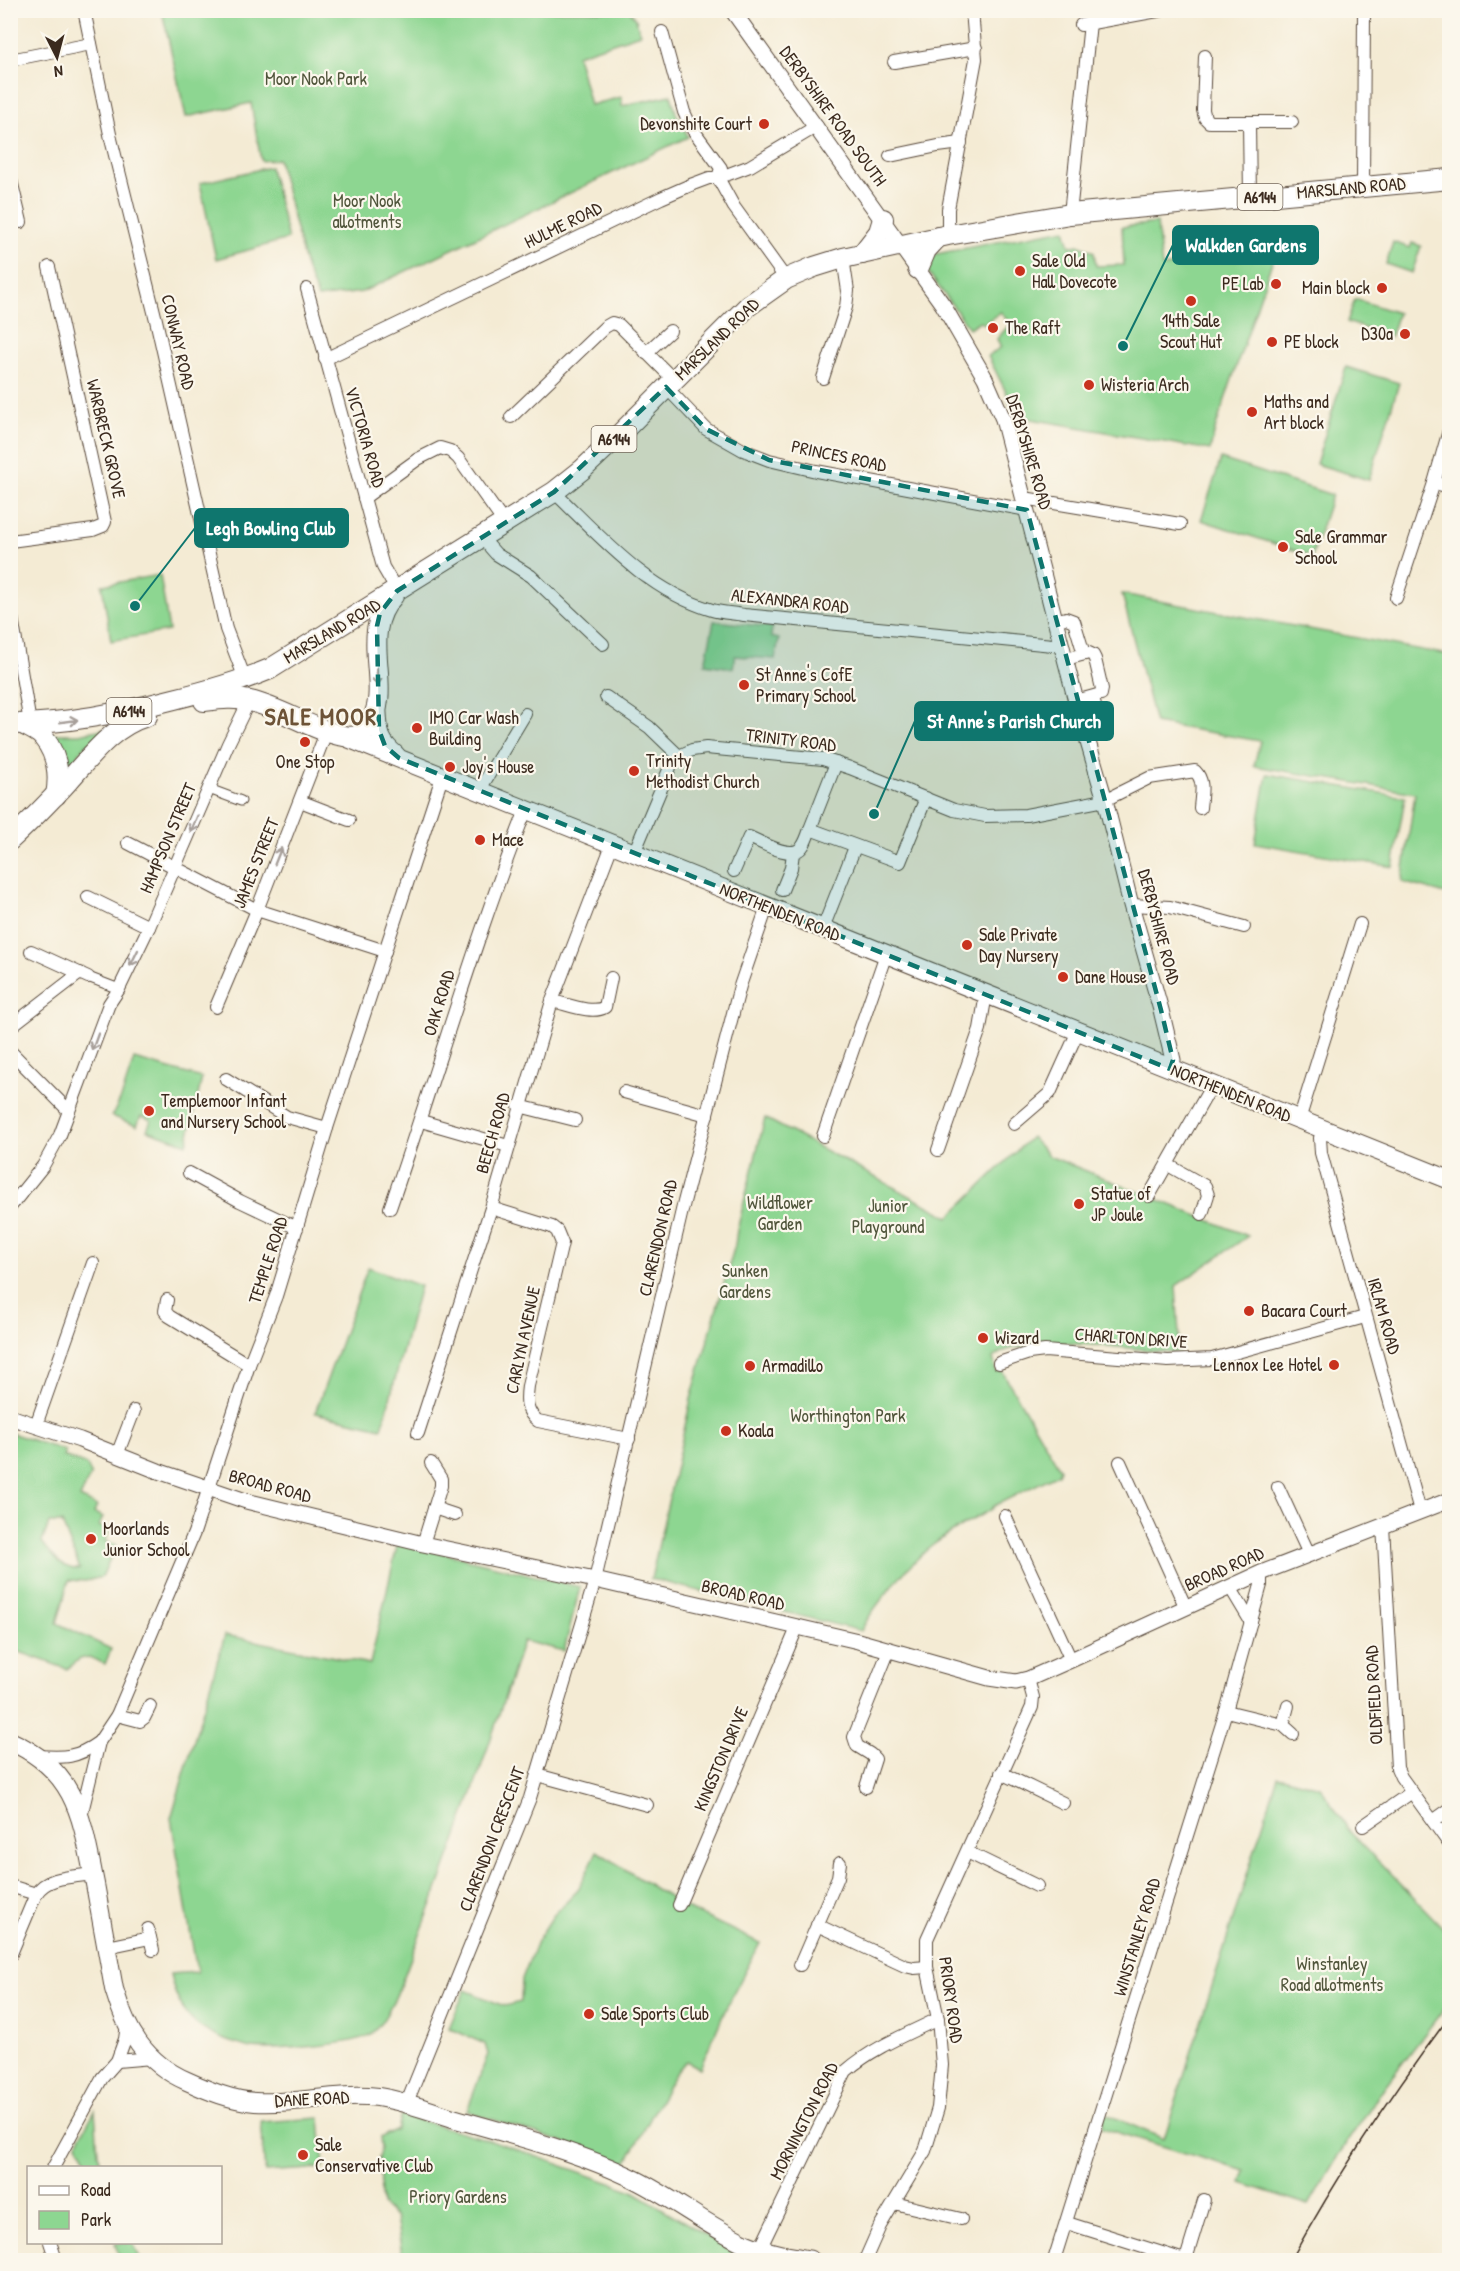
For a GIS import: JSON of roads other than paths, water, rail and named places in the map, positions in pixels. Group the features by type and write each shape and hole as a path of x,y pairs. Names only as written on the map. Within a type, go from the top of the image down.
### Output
{"main road":[{"name":"MARSLAND ROAD","path":"245,679 270,669 554,492 583,469 748,306 786,279 814,267 943,236 1070,214 1449,179"},
{"path":"853,256 879,232 883,219"},
{"path":"918,269 926,250 943,236"},
{"name":"A6144","path":"336,733 355,736 362,734 369,726 377,706 375,648 380,613 397,591"},
{"name":"A6144","path":"328,633 349,628 365,636 375,648"},
{"name":"A6144","path":"21,724 59,722 126,712 245,679"},
{"name":"NORTHENDEN ROAD","path":"56,795 108,738 129,723 161,712 225,698 249,701 399,758 1449,1180"},
{"path":"377,706 384,746 399,758"},
{"path":"21,724 42,736 55,760 59,781 56,795"},
{"name":"A6144","path":"10,840 56,795"},
{"name":"DANE ROAD","path":"10,1742 38,1756 57,1774 74,1801 81,1816 114,1989 126,2025 152,2058 184,2080 217,2094 242,2101 280,2102 379,2097 494,2130 608,2168 636,2180 743,2242 760,2249 811,2260"}],"street":[{"name":"CONWAY ROAD","path":"84,10 111,139 156,320 226,629 245,679"},
{"name":"DERBYSHIRE ROAD SOUTH","path":"732,10 901,245"},
{"path":"943,236 974,72 976,48 972,10"},
{"path":"1070,214 1086,24 1140,12 1162,10"},
{"path":"1363,188 1364,10"},
{"path":"662,32 684,112 691,127 721,168 718,178 734,207 786,279"},
{"path":"10,60 91,44"},
{"path":"894,62 976,48"},
{"path":"1205,56 1203,110 1209,122 1292,122"},
{"path":"1249,122 1250,198"},
{"name":"HULME ROAD","path":"325,358 661,198 701,181 718,178 750,166 817,126"},
{"path":"890,156 961,143"},
{"path":"10,176 21,222"},
{"name":"DERBYSHIRE ROAD","path":"901,245 943,305 993,395 1003,419 1057,620 1076,701 1095,726"},
{"path":"823,378 846,307 853,256"},
{"name":"WARBRECK GROVE","path":"10,541 93,530 103,526 105,522 49,267"},
{"name":"VICTORIA ROAD","path":"307,289 383,567 397,591"},
{"name":"PRINCES ROAD","path":"511,417 607,325 616,323 646,353 706,429 743,450 816,471 1025,504 1180,524"},
{"path":"646,353 670,330"},
{"path":"1396,598 1434,483 1449,427"},
{"path":"364,498 418,459 440,447 450,451 458,458 505,524"},
{"path":"1434,483 1449,487"},
{"name":"ALEXANDRA ROAD","path":"554,492 632,567 675,595 713,610 1064,652"},
{"path":"482,538 495,555 531,576 603,644"},
{"path":"10,606 21,724"},
{"name":"DERBYSHIRE ROAD","path":"1057,620 1066,618 1074,621 1084,654 1093,655 1102,689 1101,694 1093,698 1106,800 1131,905 1166,1030 1173,1060 1170,1069"},
{"path":"1064,652 1084,654"},
{"path":"606,696 649,727 679,756 664,778 634,853"},
{"path":"1076,701 1093,698"},
{"name":"HAMPSON STREET","path":"10,1207 43,1166 69,1112 109,1004 119,989 149,927 249,701"},
{"path":"479,791 525,714"},
{"name":"JAMES STREET","path":"216,1007 300,801 336,733"},
{"name":"TRINITY ROAD","path":"679,756 692,750 706,748 823,759 954,810 1005,817 1050,812 1106,800 1149,778 1195,771 1200,776 1202,784 1200,807"},
{"path":"734,871 749,837 793,853 803,846 836,763"},
{"name":"TEMPLE ROAD","path":"81,1816 99,1742 117,1715 194,1533 249,1365 276,1296 327,1128 442,777"},
{"path":"211,784 241,801"},
{"path":"810,829 900,862 926,798"},
{"path":"300,801 349,820"},
{"name":"OAK ROAD","path":"390,1208 481,927 526,810"},
{"path":"128,843 257,910 385,951"},
{"name":"BEECH ROAD","path":"418,1433 491,1208 519,1106 552,1000 612,845"},
{"path":"823,928 855,847"},
{"path":"782,890 791,868 793,853"},
{"path":"88,897 149,927"},
{"path":"1131,905 1170,907 1245,927"},
{"name":"CLARENDON ROAD","path":"595,1580 684,1202 740,986 767,907"},
{"path":"1299,1119 1360,924"},
{"path":"31,951 119,989"},
{"path":"823,1136 886,954"},
{"path":"10,1027 84,975"},
{"path":"552,1000 592,1010 603,1009 611,978"},
{"path":"938,1150 980,1029 986,994"},
{"path":"1014,1124 1050,1093 1078,1031"},
{"path":"10,1052 69,1112"},
{"path":"226,1079 287,1117 327,1128"},
{"path":"1149,1196 1212,1085"},
{"path":"624,1092 707,1115"},
{"path":"519,1106 575,1120"},
{"path":"420,1121 508,1146"},
{"name":"IRLAM ROAD","path":"1324,1130 1320,1138 1321,1153 1420,1511"},
{"path":"1168,1165 1205,1185 1208,1195 1202,1214"},
{"path":"189,1173 240,1202 297,1228"},
{"name":"CARLYN AVENUE","path":"491,1208 535,1221 557,1231 561,1237 562,1249 528,1386 527,1408 531,1416 538,1421 629,1439"},
{"path":"36,1425 93,1263"},
{"path":"167,1300 165,1311 170,1316 249,1365"},
{"name":"CHARLTON DRIVE","path":"999,1363 1015,1356 1046,1351 1168,1361 1212,1359 1365,1317"},
{"path":"117,1455 134,1411"},
{"name":"BROAD ROAD","path":"10,1417 208,1490 246,1501 423,1544 595,1580 889,1650 989,1678 1016,1682 1071,1660 1261,1573 1449,1500"},
{"path":"423,1544 441,1486 441,1479 431,1462"},
{"path":"1120,1462 1186,1608"},
{"path":"1278,1487 1309,1554"},
{"path":"434,1508 455,1515"},
{"path":"1005,1516 1071,1660"},
{"name":"OLDFIELD ROAD","path":"1383,1526 1397,1767 1449,1845"},
{"name":"WINSTANLEY ROAD","path":"1054,2260 1226,1711 1261,1585 1261,1573"},
{"name":"CLARENDON CRESCENT","path":"406,2105 525,1813 595,1580"},
{"path":"1230,1587 1251,1622"},
{"name":"KINGSTON DRIVE","path":"678,1905 797,1628"},
{"path":"866,1787 875,1759 857,1746 854,1737 889,1650"},
{"name":"PRIORY ROAD","path":"865,2260 880,2226 925,2151 936,2116 942,2081 938,2019 927,1967 927,1939 1032,1707 1033,1697 1028,1679"},
{"path":"117,1715 140,1721 150,1706"},
{"path":"1282,1725 1288,1706"},
{"path":"1226,1711 1282,1725 1293,1734"},
{"name":"TEMPLE ROAD","path":"38,1756 58,1757 84,1752 99,1742"},
{"path":"1001,1773 1063,1803"},
{"path":"537,1774 647,1805"},
{"path":"1363,1826 1412,1792"},
{"path":"1433,1821 1449,1809"},
{"path":"966,1852 1037,1886"},
{"path":"800,1965 838,1877 840,1863"},
{"path":"10,1956 41,1886 50,1881 93,1874"},
{"path":"10,1886 36,1894"},
{"path":"817,1925 905,1966 927,1967"},
{"path":"107,1947 151,1939"},
{"name":"MORNINGTON ROAD","path":"760,2249 846,2071 875,2050 938,2019"},
{"path":"54,2166 102,2078 117,2061 125,2039 126,2025"},
{"path":"117,2061 152,2058"},
{"path":"1067,2223 1181,2259 1187,2256 1204,2200"},
{"path":"894,2203 961,2219"},
{"path":"51,2244 56,2260"}],"tram line":[{"path":"1291,2260 1366,2135 1450,2016"}],"place":[{"name":"Devonshite Court","path":"764,124"},
{"name":"Sale Old Hall Dovecote","path":"1020,271"},
{"name":"PE Lab","path":"1276,284"},
{"name":"Main block","path":"1382,288"},
{"name":"14th Sale Scout Hut","path":"1191,301"},
{"name":"The Raft","path":"993,328"},
{"name":"D30a","path":"1405,334"},
{"name":"PE block","path":"1272,342"},
{"name":"Walkden Gardens","path":"1123,346"},
{"name":"Wisteria Arch","path":"1089,385"},
{"name":"Maths and Art block","path":"1252,412"},
{"name":"Sale Grammar School","path":"1283,547"},
{"name":"Legh Bowling Club","path":"135,606"},
{"name":"St Anne's CofE Primary School","path":"744,685"},
{"name":"IMO Car Wash Building","path":"417,728"},
{"name":"One Stop","path":"305,742"},
{"name":"Joy's House","path":"450,767"},
{"name":"Trinity Methodist Church","path":"634,771"},
{"name":"St Anne's Parish Church","path":"874,814"},
{"name":"Mace","path":"480,840"},
{"name":"Sale Private Day Nursery","path":"967,945"},
{"name":"Dane House","path":"1063,977"},
{"name":"Templemoor Infant and Nursery School","path":"149,1111"},
{"name":"Statue of JP Joule","path":"1079,1204"},
{"name":"Bacara Court","path":"1249,1311"},
{"name":"Wizard","path":"983,1338"},
{"name":"Lennox Lee Hotel","path":"1334,1365"},
{"name":"Armadillo","path":"750,1366"},
{"name":"Koala","path":"726,1431"},
{"name":"Moorlands Junior School","path":"91,1539"},
{"name":"Sale Sports Club","path":"589,2014"},
{"name":"Sale Conservative Club","path":"303,2155"}],"district":[{"name":"SALE MOOR","path":"321,717"}],"park label":[{"name":"Moor Nook Park","path":"316,79"},
{"name":"Moor Nook allotments","path":"367,211"},
{"name":"Wildflower Garden","path":"780,1213"},
{"name":"Junior Playground","path":"888,1216"},
{"name":"Sunken Gardens","path":"745,1281"},
{"name":"Worthington Park","path":"848,1416"},
{"name":"Winstanley Road allotments","path":"1332,1974"},
{"name":"Priory Gardens","path":"458,2197"}]}
